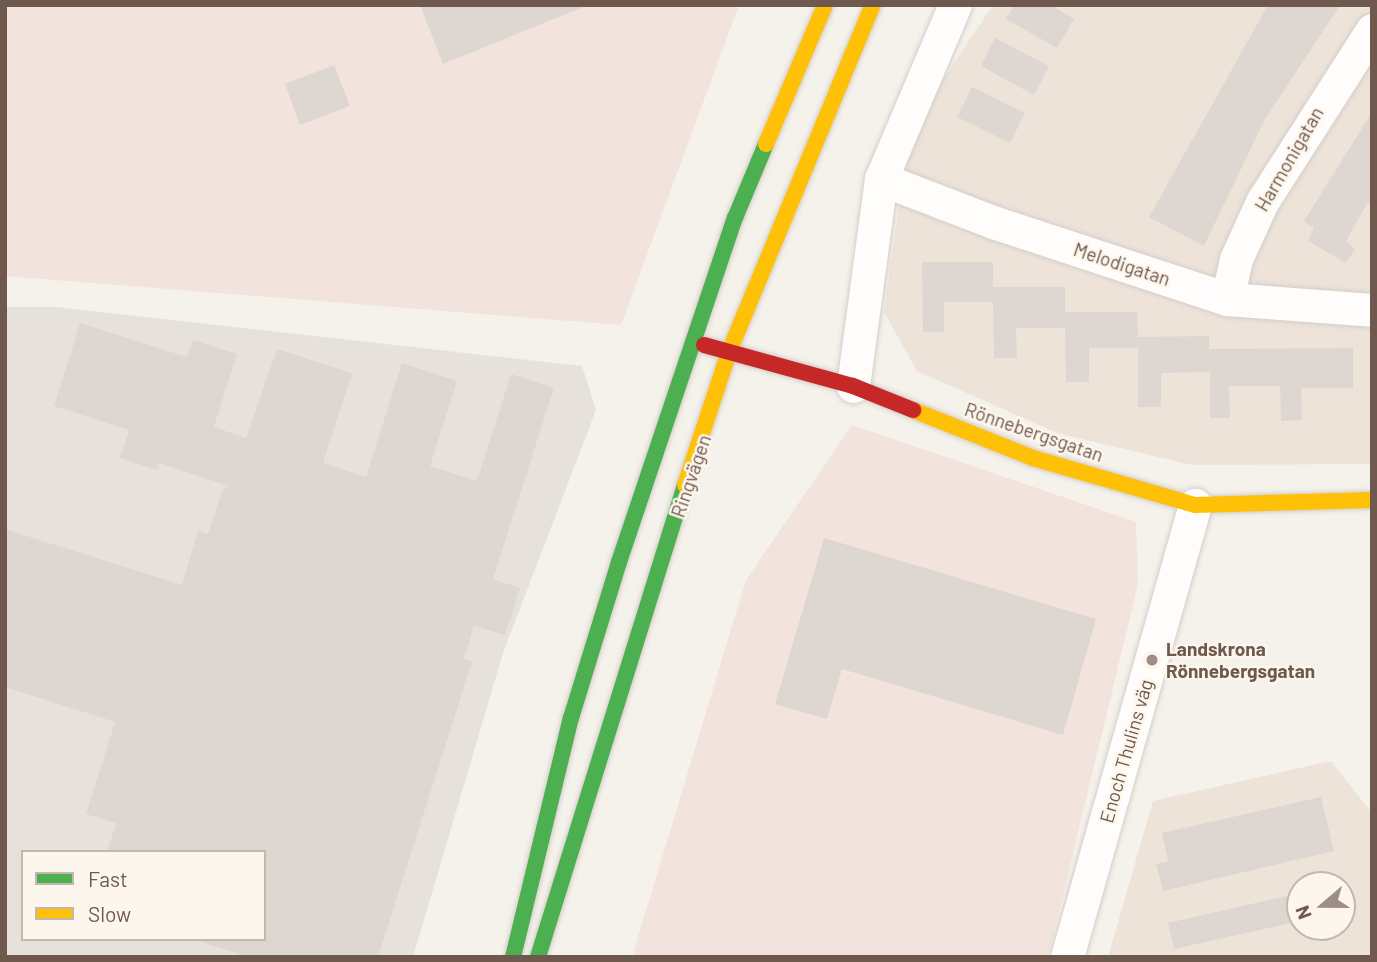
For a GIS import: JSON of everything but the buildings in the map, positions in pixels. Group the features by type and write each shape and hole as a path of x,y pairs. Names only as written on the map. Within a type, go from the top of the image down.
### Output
{"main road":[{"path":"513,957 571,718 692,341 775,113 825,5"},
{"name":"Ringvägen","path":"537,957 624,669 729,352 873,5"},
{"name":"Rönnebergsgatan","path":"692,341 853,386 1033,458 1195,505 1372,500"}],"street":[{"path":"853,386 881,178 955,5"},
{"name":"Harmonigatan","path":"1227,299 1236,260 1262,202 1372,30"},
{"name":"Melodigatan","path":"881,178 993,222 1227,299 1372,310"},
{"name":"Enoch Thulins väg","path":"1067,957 1195,505"}],"shaded area":[{"path":"5,5 739,5 621,325 5,276"},
{"path":"993,5 1372,5 1372,464 1192,465 1057,433 917,371 884,312 905,164 932,96"},
{"path":"5,307 56,307 582,366 596,410 503,653 413,957 5,957"},
{"path":"852,425 1136,522 1138,584 1048,957 632,957 746,580"},
{"path":"1331,761 1372,813 1372,957 1108,957 1153,801"}],"traffic: fast":[{"path":"513,957 571,718 619,562 735,218 766,144"},
{"path":"538,957 685,485"}],"traffic: slow":[{"path":"766,144 825,5"},
{"path":"685,485 729,352 873,5"},
{"path":"913,410 1033,458 1195,505 1372,500"}],"traffic: jam":[{"path":"704,345 853,386 913,410"}],"place":[{"name":"Landskrona Rönnebergsgatan","path":"1152,660"}]}
